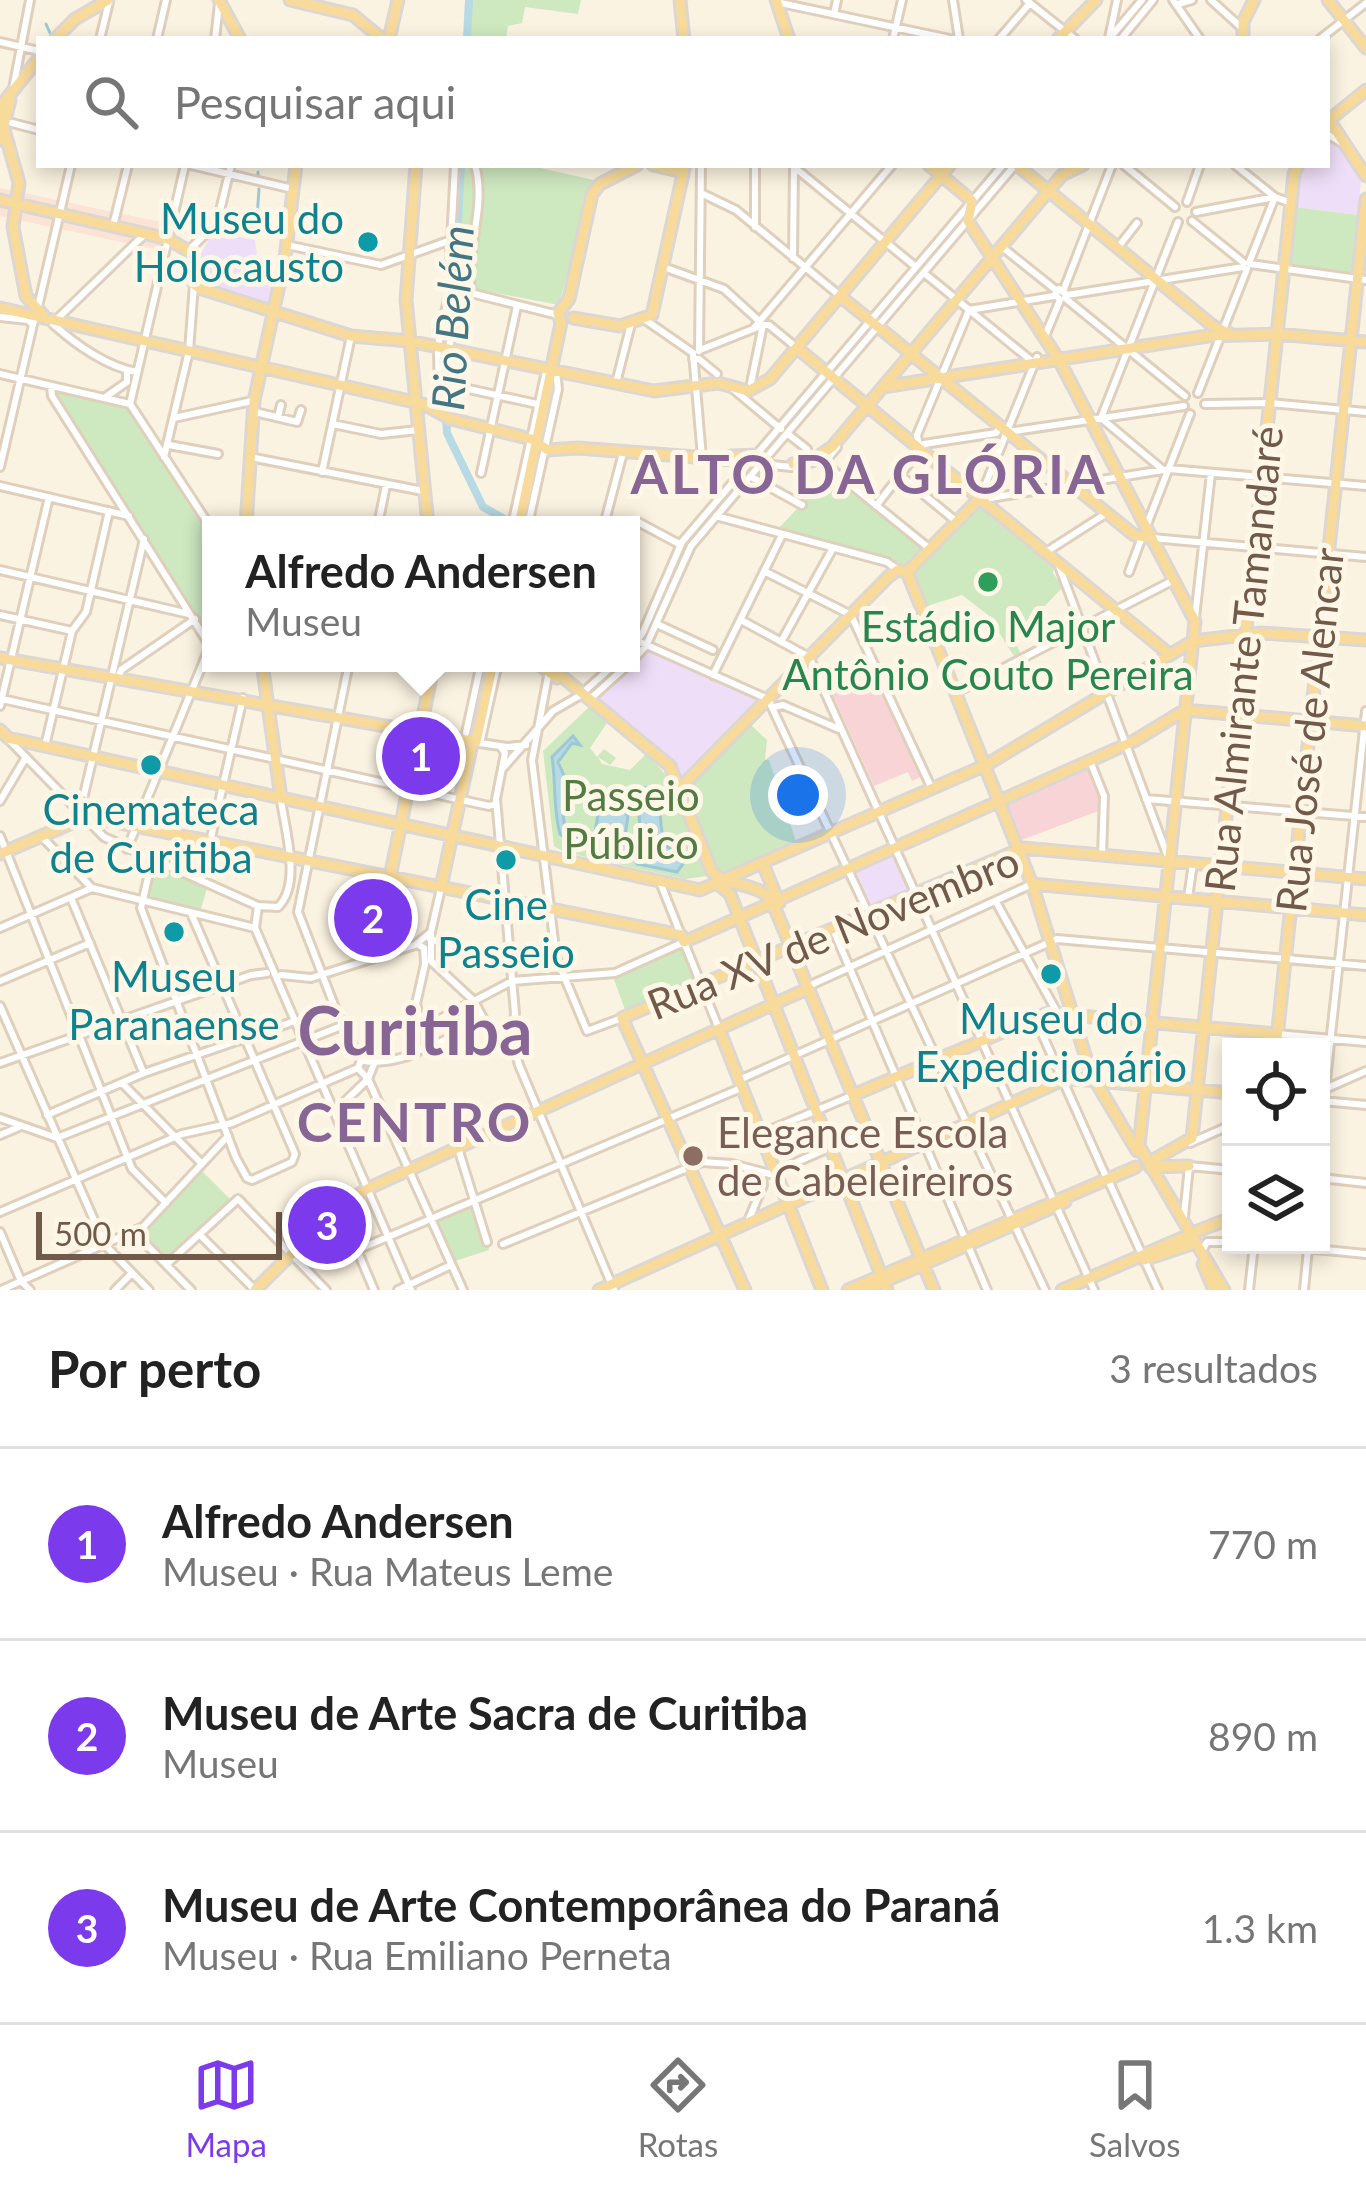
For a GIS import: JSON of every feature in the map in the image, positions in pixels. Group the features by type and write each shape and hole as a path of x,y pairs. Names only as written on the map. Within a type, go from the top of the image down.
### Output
{"main road":[{"path":"58,36 81,15 109,0"},
{"path":"219,0 224,21 237,36"},
{"path":"290,0 357,17 381,36"},
{"path":"386,36 398,0"},
{"path":"680,0 684,36"},
{"path":"1062,35 1096,0"},
{"path":"1243,36 1247,13 1259,0"},
{"path":"1328,0 1366,48"},
{"path":"776,1 787,36"},
{"path":"1229,16 1243,36"},
{"path":"36,57 13,89 4,117 3,142 19,183 14,234 27,299 42,319"},
{"path":"1330,117 1366,90"},
{"path":"1330,122 1366,176"},
{"path":"247,516 254,406 286,245 296,168"},
{"path":"416,168 406,300 427,516"},
{"path":"522,516 592,194 602,183 632,168"},
{"path":"565,317 604,326 631,324 652,313 681,168"},
{"path":"933,168 976,204 968,221 1095,419 1147,534 1191,601 1194,624 1167,843 1166,896 1140,1130 1145,1159 1219,1290"},
{"path":"0,200 168,239 194,251 194,288 351,336 410,341 660,391 727,385 748,391 760,388 797,347 947,168"},
{"path":"1020,168 1220,332"},
{"path":"792,465 821,461 1049,191 1077,168"},
{"name":"Rua Almirante Tamandaré","path":"1192,1140 1296,168"},
{"name":"Rua José de Alencar","path":"1277,1038 1343,410 1362,278 1366,199"},
{"path":"840,296 1134,535 1147,534"},
{"path":"0,313 416,402 562,450 734,460"},
{"path":"883,387 1220,332 1366,342"},
{"path":"1038,361 1046,342"},
{"path":"797,347 1169,654"},
{"path":"542,463 562,450"},
{"path":"702,458 760,459"},
{"path":"680,788 771,703 851,615 985,498"},
{"path":"903,571 957,692 1032,884 1094,1081 1182,1215 1187,1239"},
{"path":"1194,624 1206,639"},
{"path":"4,734 693,890 724,884 986,765 1192,641 1245,634 1366,640"},
{"path":"4,658 116,673 191,692 474,740"},
{"path":"263,672 281,798"},
{"path":"390,877 432,672"},
{"path":"474,740 488,672"},
{"path":"441,887 488,672"},
{"path":"556,672 667,770 703,864 724,884 773,896"},
{"path":"477,681 483,692"},
{"path":"583,697 664,761 680,788 708,865 730,895 843,1180 889,1278"},
{"path":"472,704 478,715"},
{"path":"94,818 683,939 1126,744 1185,710 1365,726"},
{"path":"79,805 86,812 128,820 135,829"},
{"path":"3,853 74,822"},
{"name":"Rua XV de Novembro","path":"622,1018 1018,849 1366,879"},
{"path":"763,864 826,1016 844,1075 937,1290"},
{"path":"1032,884 1366,915"},
{"path":"811,986 814,1002 844,1060 867,1131 884,1162"},
{"path":"255,1290 339,1207 368,1189 811,986"},
{"path":"814,1002 826,1016"},
{"path":"855,1094 1035,1018 1058,1014 1277,1034"},
{"path":"622,1018 745,1290"},
{"path":"718,1029 822,1290"},
{"path":"844,1060 844,1075"},
{"path":"599,1290 1063,1081 1222,1092"},
{"path":"1091,1188 1192,1140"},
{"path":"865,1290 944,1248 984,1239 1145,1159 1189,1166"},
{"path":"925,1260 1013,1222"},
{"path":"1075,1290 1222,1224"},
{"path":"1204,1235 1222,1225"},
{"path":"984,1239 992,1228"},
{"path":"944,1248 957,1250"},
{"path":"850,1290 889,1278"},
{"path":"1062,1290 1092,1284"}],"street":[{"path":"20,74 30,0"},
{"path":"101,36 109,0"},
{"path":"158,36 166,0"},
{"path":"834,14 837,0"},
{"path":"894,36 902,0"},
{"path":"953,0 955,36"},
{"path":"1110,36 1117,0"},
{"path":"1112,36 1142,0"},
{"path":"1124,36 1154,0"},
{"path":"1192,0 1176,2 1199,36"},
{"path":"1211,0 1229,16 1247,13"},
{"path":"776,1 940,36"},
{"path":"1001,36 1028,2 1062,35"},
{"path":"1324,36 1366,3"},
{"path":"216,36 224,21"},
{"path":"0,42 36,53"},
{"path":"4,117 36,129"},
{"path":"1330,136 1346,145"},
{"path":"0,467 4,434 42,319 70,168"},
{"path":"113,227 127,168"},
{"path":"130,404 187,168"},
{"path":"450,260 455,168"},
{"path":"471,293 473,234 481,198 476,168"},
{"path":"681,168 702,176"},
{"path":"701,168 695,354 702,458"},
{"path":"755,168 755,227"},
{"path":"793,258 794,168"},
{"path":"796,168 1038,361 985,498 1166,470 1366,486"},
{"path":"695,354 758,323 889,168"},
{"path":"976,204 1001,168"},
{"path":"640,637 681,545 976,204 1013,168"},
{"path":"1063,175 1069,168"},
{"path":"1046,342 1111,168"},
{"path":"1128,168 1175,207"},
{"path":"1187,202 1199,168"},
{"path":"1239,168 1291,203"},
{"path":"194,251 217,223 230,169 293,189"},
{"path":"703,194 731,207 840,296"},
{"path":"1247,265 1194,216 1275,196"},
{"path":"1198,393 1275,196"},
{"path":"920,270 968,221"},
{"path":"1095,419 1178,222"},
{"path":"1116,249 1137,223"},
{"path":"42,319 145,234"},
{"path":"286,245 376,265 451,240"},
{"path":"1002,247 1185,396"},
{"path":"969,310 1247,265 1362,278"},
{"path":"669,269 729,292 758,323 769,325 797,347"},
{"path":"164,457 190,351 194,288"},
{"path":"443,347 460,298 471,293 565,317"},
{"path":"443,412 448,299"},
{"path":"481,473 518,306"},
{"path":"920,449 917,435 969,310"},
{"path":"42,319 76,343 137,372"},
{"path":"644,320 717,374"},
{"path":"751,383 758,323"},
{"path":"616,383 631,324"},
{"path":"604,326 627,338"},
{"path":"322,472 351,336"},
{"path":"104,398 127,382 125,370"},
{"path":"523,516 542,463 537,404 543,374 554,370"},
{"path":"0,374 130,404 203,516"},
{"path":"727,385 807,449"},
{"path":"51,386 52,396 202,626"},
{"path":"455,386 537,404"},
{"path":"1204,404 1366,412"},
{"path":"278,417 281,405"},
{"path":"173,418 254,406 297,422 301,410"},
{"path":"876,506 926,443 1184,406"},
{"path":"1129,572 1190,414"},
{"path":"1095,419 1166,470"},
{"path":"332,424 381,434 418,430"},
{"path":"826,447 848,429"},
{"path":"167,445 218,454"},
{"path":"606,516 623,452"},
{"path":"250,458 424,491"},
{"path":"760,459 792,465"},
{"path":"640,640 657,624 688,551 752,477 760,459"},
{"path":"821,461 930,549"},
{"path":"1191,601 1210,473"},
{"path":"900,475 958,523"},
{"path":"752,477 802,505"},
{"path":"380,516 386,485"},
{"path":"0,486 129,516"},
{"path":"49,497 20,620 4,658 1,702 408,791 489,806 496,803"},
{"path":"44,746 72,632 84,618 109,512"},
{"path":"1046,552 1108,514"},
{"path":"716,516 887,562 903,571"},
{"path":"640,523 681,545"},
{"path":"1147,534 1366,557"},
{"path":"713,675 782,535"},
{"path":"79,805 116,673 144,539"},
{"path":"781,642 833,548"},
{"path":"1058,562 1146,799 1167,843"},
{"path":"0,570 194,617"},
{"path":"764,572 851,615 932,789"},
{"path":"957,692 1174,580"},
{"path":"0,615 72,632"},
{"path":"116,673 194,617"},
{"path":"740,620 809,657 1092,1284"},
{"path":"657,624 713,650"},
{"path":"640,643 842,730"},
{"path":"127,849 202,666"},
{"path":"347,672 298,909 360,1064 463,1290"},
{"path":"484,672 472,704 474,740 500,747 527,744"},
{"path":"549,672 545,715 532,754 557,962 563,977"},
{"path":"583,697 607,672"},
{"path":"545,715 583,697 618,672"},
{"path":"201,881 243,700"},
{"path":"771,703 1045,1290"},
{"path":"1330,1038 1366,711"},
{"path":"4,734 79,805 98,832 258,906 282,906 291,872 281,798"},
{"path":"502,770 536,735"},
{"path":"527,744 532,754"},
{"path":"500,747 505,751 496,803 518,1063 613,1287"},
{"path":"0,801 26,757"},
{"path":"1090,760 1105,801 1102,854"},
{"path":"1146,799 1366,817"},
{"path":"0,836 132,1169 166,1203"},
{"path":"41,836 92,888 255,928"},
{"path":"152,860 140,901 206,1080 249,1180 292,1162 295,1156 190,914"},
{"path":"1188,898 1192,863"},
{"path":"660,882 718,1029"},
{"path":"811,986 1032,884"},
{"path":"427,1044 416,1004 441,887"},
{"path":"0,928 92,888"},
{"path":"71,898 144,1073"},
{"path":"996,902 1058,1014"},
{"path":"258,906 255,928 410,1287"},
{"path":"833,929 988,1290"},
{"path":"0,1063 222,985 273,970 304,979 416,945 430,935"},
{"path":"430,935 510,962 557,962"},
{"path":"0,1212 175,1137 224,1125 274,1105 360,1064 417,1052 427,1044 434,1023 512,981 616,973 683,939"},
{"path":"357,1250 668,1120 794,1056 1049,942 1061,939 1366,966"},
{"path":"0,981 90,943"},
{"path":"416,945 424,948 428,963 474,1001 486,1021 427,1044"},
{"path":"282,992 286,981 308,981 322,974"},
{"name":"Rua XV de Novembro","path":"563,977 590,1032 622,1018"},
{"path":"0,1006 105,1245 149,1290"},
{"path":"1035,1018 1158,1290"},
{"path":"47,1115 144,1073 295,1021"},
{"path":"0,1118 57,1138 345,1024"},
{"path":"1277,1034 1366,1042"},
{"path":"334,1112 368,1079 377,1062"},
{"path":"1330,1087 1366,1071"},
{"path":"122,1083 202,1164"},
{"path":"760,1134 855,1094"},
{"path":"1330,1102 1366,1105"},
{"path":"0,1136 22,1126"},
{"path":"1192,1140 1222,1129"},
{"path":"503,1244 689,1166 714,1161 775,1171 867,1131"},
{"path":"1,1290 145,1226 228,1136"},
{"path":"458,1148 487,1243"},
{"path":"1182,1215 1189,1166 1222,1169"},
{"path":"747,1225 763,1185 761,1172"},
{"path":"1330,1179 1366,1183"},
{"path":"167,1264 236,1198 326,1290"},
{"path":"339,1207 374,1290"},
{"path":"145,1226 146,1242"},
{"path":"0,1232 21,1281 30,1290"},
{"path":"134,1232 191,1290"},
{"path":"1204,1235 1222,1239"},
{"path":"200,1236 255,1290"},
{"path":"1203,1259 1205,1243 1222,1242"},
{"path":"1330,1250 1366,1254"},
{"path":"1249,1290 1253,1254"},
{"path":"1304,1290 1307,1254"},
{"path":"398,1290 449,1266"},
{"path":"116,1290 132,1273"}],"shaded area":[{"path":"1330,141 1343,148 1361,180 1358,215 1295,207 1302,168 1330,168"},
{"path":"0,188 165,223 159,250 0,216"},
{"path":"213,232 255,240 259,271 275,276 271,303 198,282 199,257"},
{"path":"648,651 757,702 682,780 674,763 595,697 624,672 640,672 640,658"},
{"path":"852,681 857,691 878,682 921,777 912,781 908,772 874,786 832,693"},
{"path":"1089,765 1101,796 1101,810 1019,841 1004,803"},
{"path":"894,853 911,891 872,908 855,870"}],"green space":[{"path":"470,0 581,0 578,14 525,7 522,23 508,26 506,36 469,36"},
{"path":"457,168 473,168 478,200 469,237 466,292 457,298 448,344 441,342 450,296"},
{"path":"480,168 540,168 598,181 588,194 559,305 475,289"},
{"path":"1294,207 1358,215 1352,274 1289,266"},
{"path":"55,390 129,407 202,519 202,624"},
{"path":"830,474 923,550 908,565 777,530"},
{"name":"Estádio Major Antônio Couto Pereira","path":"980,508 995,515 1054,565 1053,573 1063,587 1014,638 1021,655 1015,658 988,615 962,595 927,606 912,573"},
{"name":"Passeio Público","path":"589,707 607,723 590,748 597,757 604,749 616,758 610,765 598,757 602,764 630,770 647,753 670,780 707,876 685,879 554,846 543,751"},
{"path":"750,724 767,740 765,760 769,760 796,841 726,873 717,870 684,792"},
{"path":"155,866 207,888 200,912 146,899"},
{"path":"682,946 697,983 627,1015 613,977"},
{"path":"199,1168 230,1199 165,1259 145,1239 145,1229"},
{"path":"474,1205 489,1250 455,1261 438,1220"}],"water":[{"path":"573,736 580,745 572,743 558,762 570,789 563,815 566,834 593,843 598,815 607,804 617,804 628,816 623,850 634,853 640,827 637,794 651,787 660,806 666,844 686,860 677,872 637,864 632,857 571,842 560,834 552,757"}],"waterway":[{"name":"Rio Belém","path":"467,36 469,0"},
{"path":"46,24 50,33"},
{"name":"Rio Belém","path":"461,168 454,296 442,354 447,433 483,507 499,516"},
{"path":"258,172 258,177"},
{"path":"256,232 259,189"}],"place":[{"name":"Museu do Holocausto","path":"368,242"},
{"name":"Estádio Major Antônio Couto Pereira","path":"988,582"},
{"name":"Alfredo Andersen","path":"421,756"},
{"name":"Cinemateca de Curitiba","path":"151,765"},
{"name":"Cine Passeio","path":"506,860"},
{"name":"Museu de Arte Sacra de Curitiba","path":"373,918"},
{"name":"Museu Paranaense","path":"174,932"},
{"name":"Museu do Expedicionário","path":"1051,974"},
{"name":"Elegance Escola de Cabeleireiros","path":"693,1156"},
{"name":"Museu de Arte Contemporânea do Paraná","path":"327,1225"}],"district":[{"name":"ALTO DA GLÓRIA","path":"869,473"},
{"name":"Curitiba","path":"415,1029"},
{"name":"CENTRO","path":"415,1121"}]}
